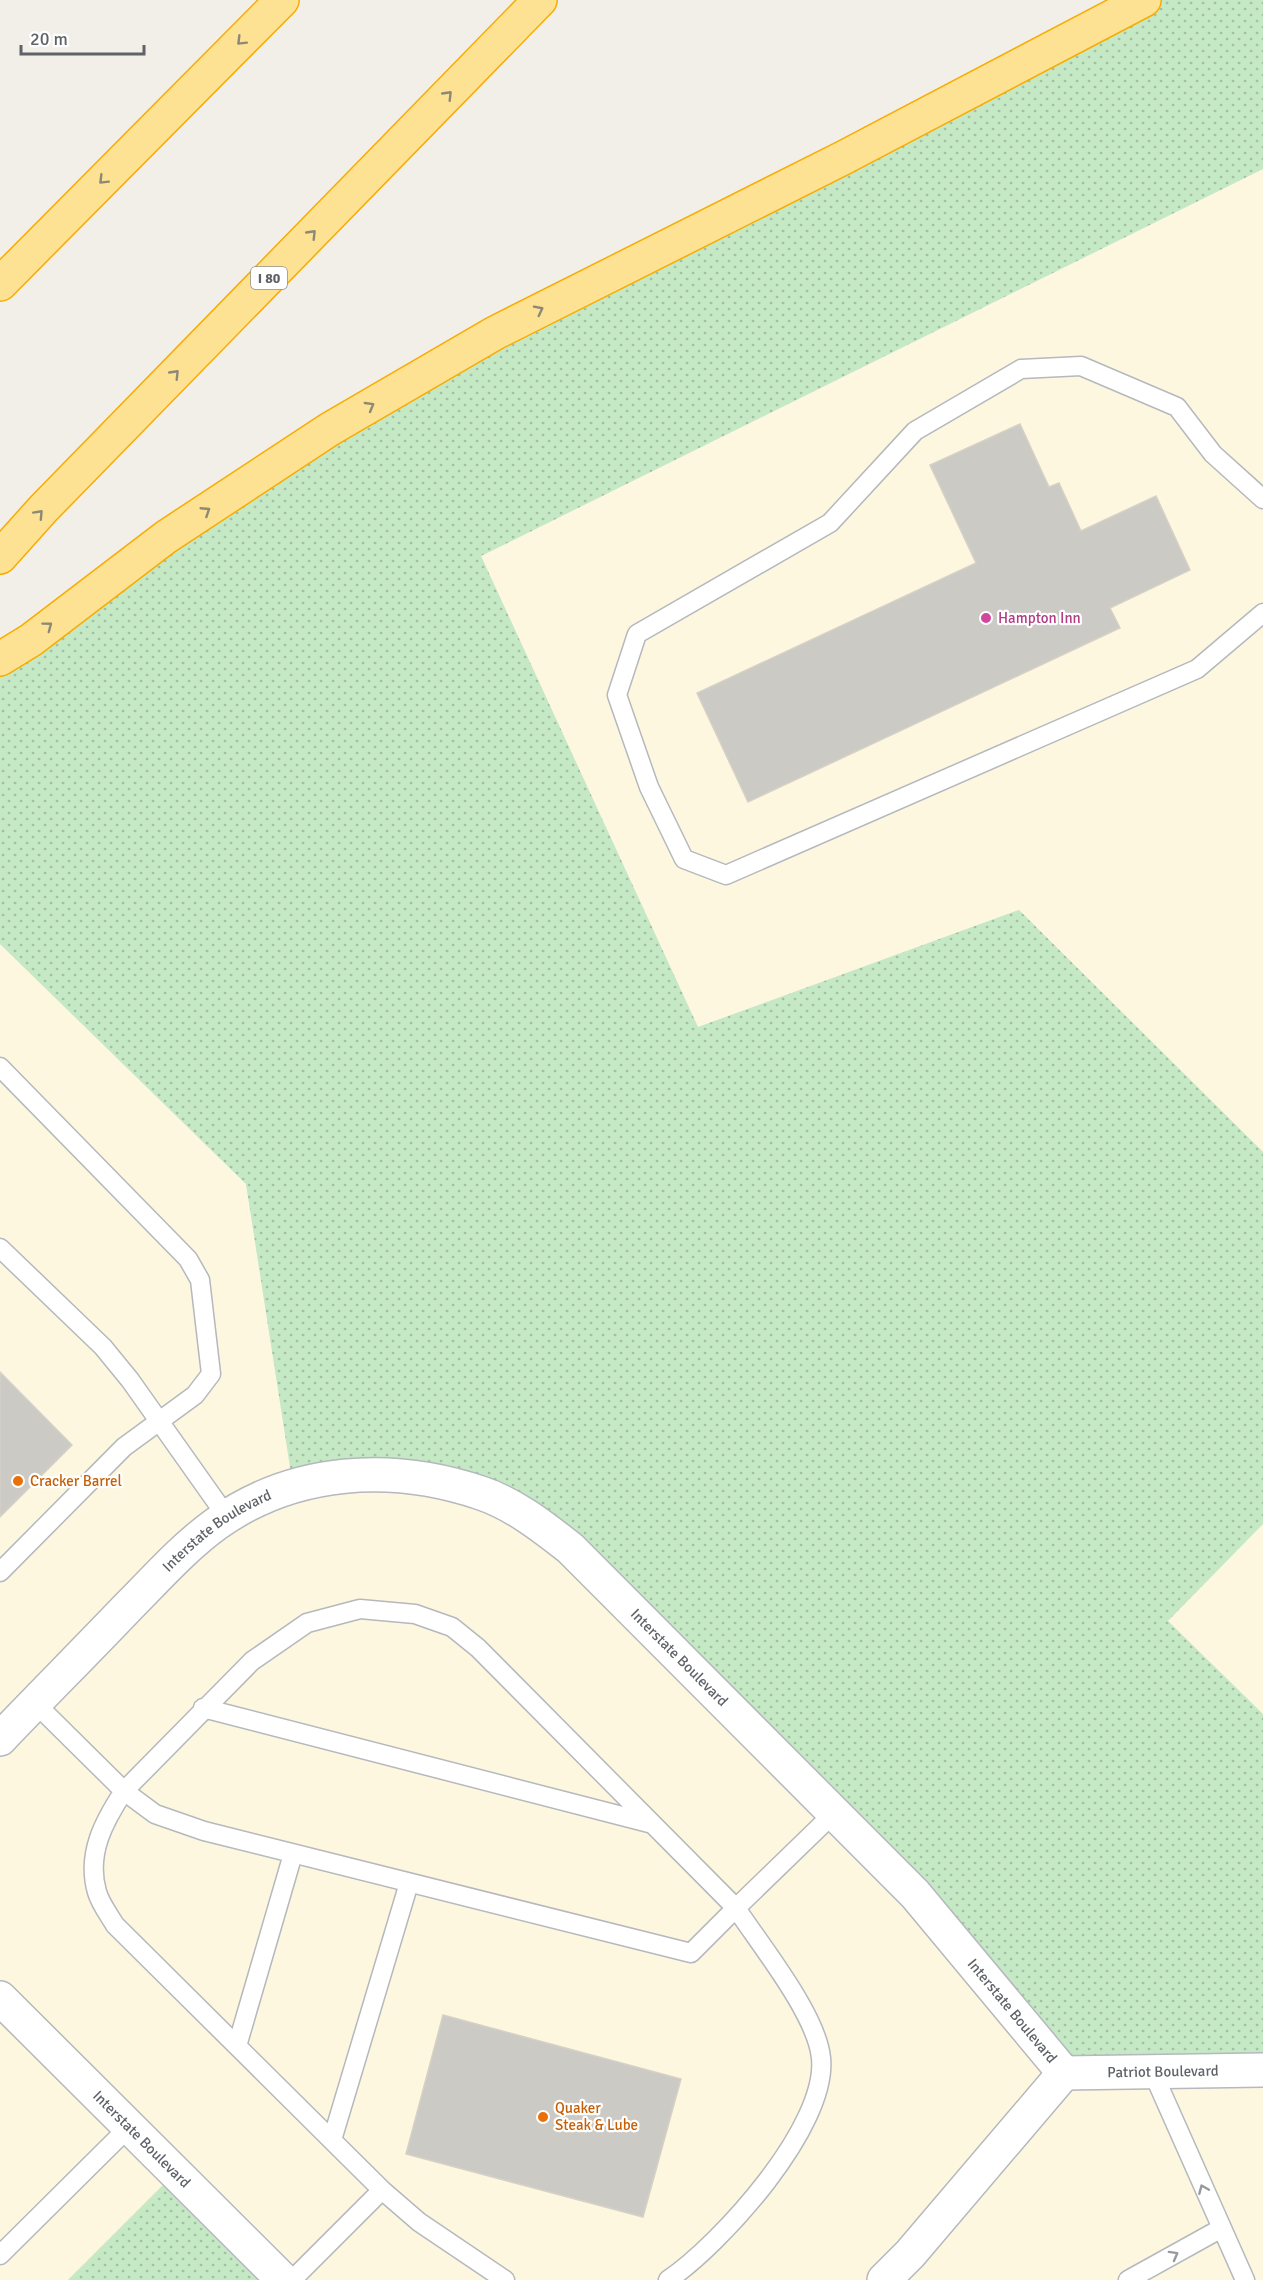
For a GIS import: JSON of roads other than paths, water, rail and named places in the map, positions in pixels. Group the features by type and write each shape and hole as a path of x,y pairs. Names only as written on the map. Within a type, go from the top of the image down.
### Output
{"highway":[{"path":"0,284 282,0"},
{"name":"I 80","path":"0,557 43,509 540,0"},
{"path":"0,659 30,640 176,531 330,429 488,337 843,158 1144,0"}],"street":[{"name":"Interstate Boulevard","path":"0,1739 181,1553 227,1517 292,1486 342,1475 406,1474 482,1493 512,1508 570,1548 915,1894 1064,2073 910,2254 884,2280"},
{"name":"Interstate Boulevard","path":"0,1998 283,2280"},
{"name":"Patriot Boulevard","path":"1064,2073 1263,2070"}],"lane":[{"path":"1263,499 1213,454 1177,407 1081,366 1021,369 915,430 830,523 637,634 617,695 649,787 684,860 726,875 1197,669 1263,613"},
{"path":"0,1068 188,1259 200,1280 211,1374 195,1395 124,1447 0,1572"},
{"path":"0,1248 103,1347 159,1420 227,1517"},
{"path":"504,2280 419,2222 382,2190 115,1925 97,1892 94,1857 102,1824 124,1791 203,1708 252,1661 307,1623 360,1609 415,1614 452,1627 478,1648 736,1908 809,2020 821,2058 818,2093 797,2138 744,2210 682,2270 668,2280"},
{"path":"35,1703 124,1791 155,1814 204,1831 691,1953 834,1813"},
{"path":"203,1708 651,1824"},
{"path":"237,2046 293,1854"},
{"path":"332,2140 409,1883"},
{"path":"1153,2073 1220,2229 1245,2280"},
{"path":"0,2255 129,2127"},
{"path":"292,2280 382,2190"},
{"path":"1128,2280 1220,2229"}],"place":[{"name":"Hampton Inn","path":"986,618"},
{"name":"Cracker Barrel","path":"18,1481"},
{"name":"Quaker Steak & Lube","path":"543,2117"}]}
